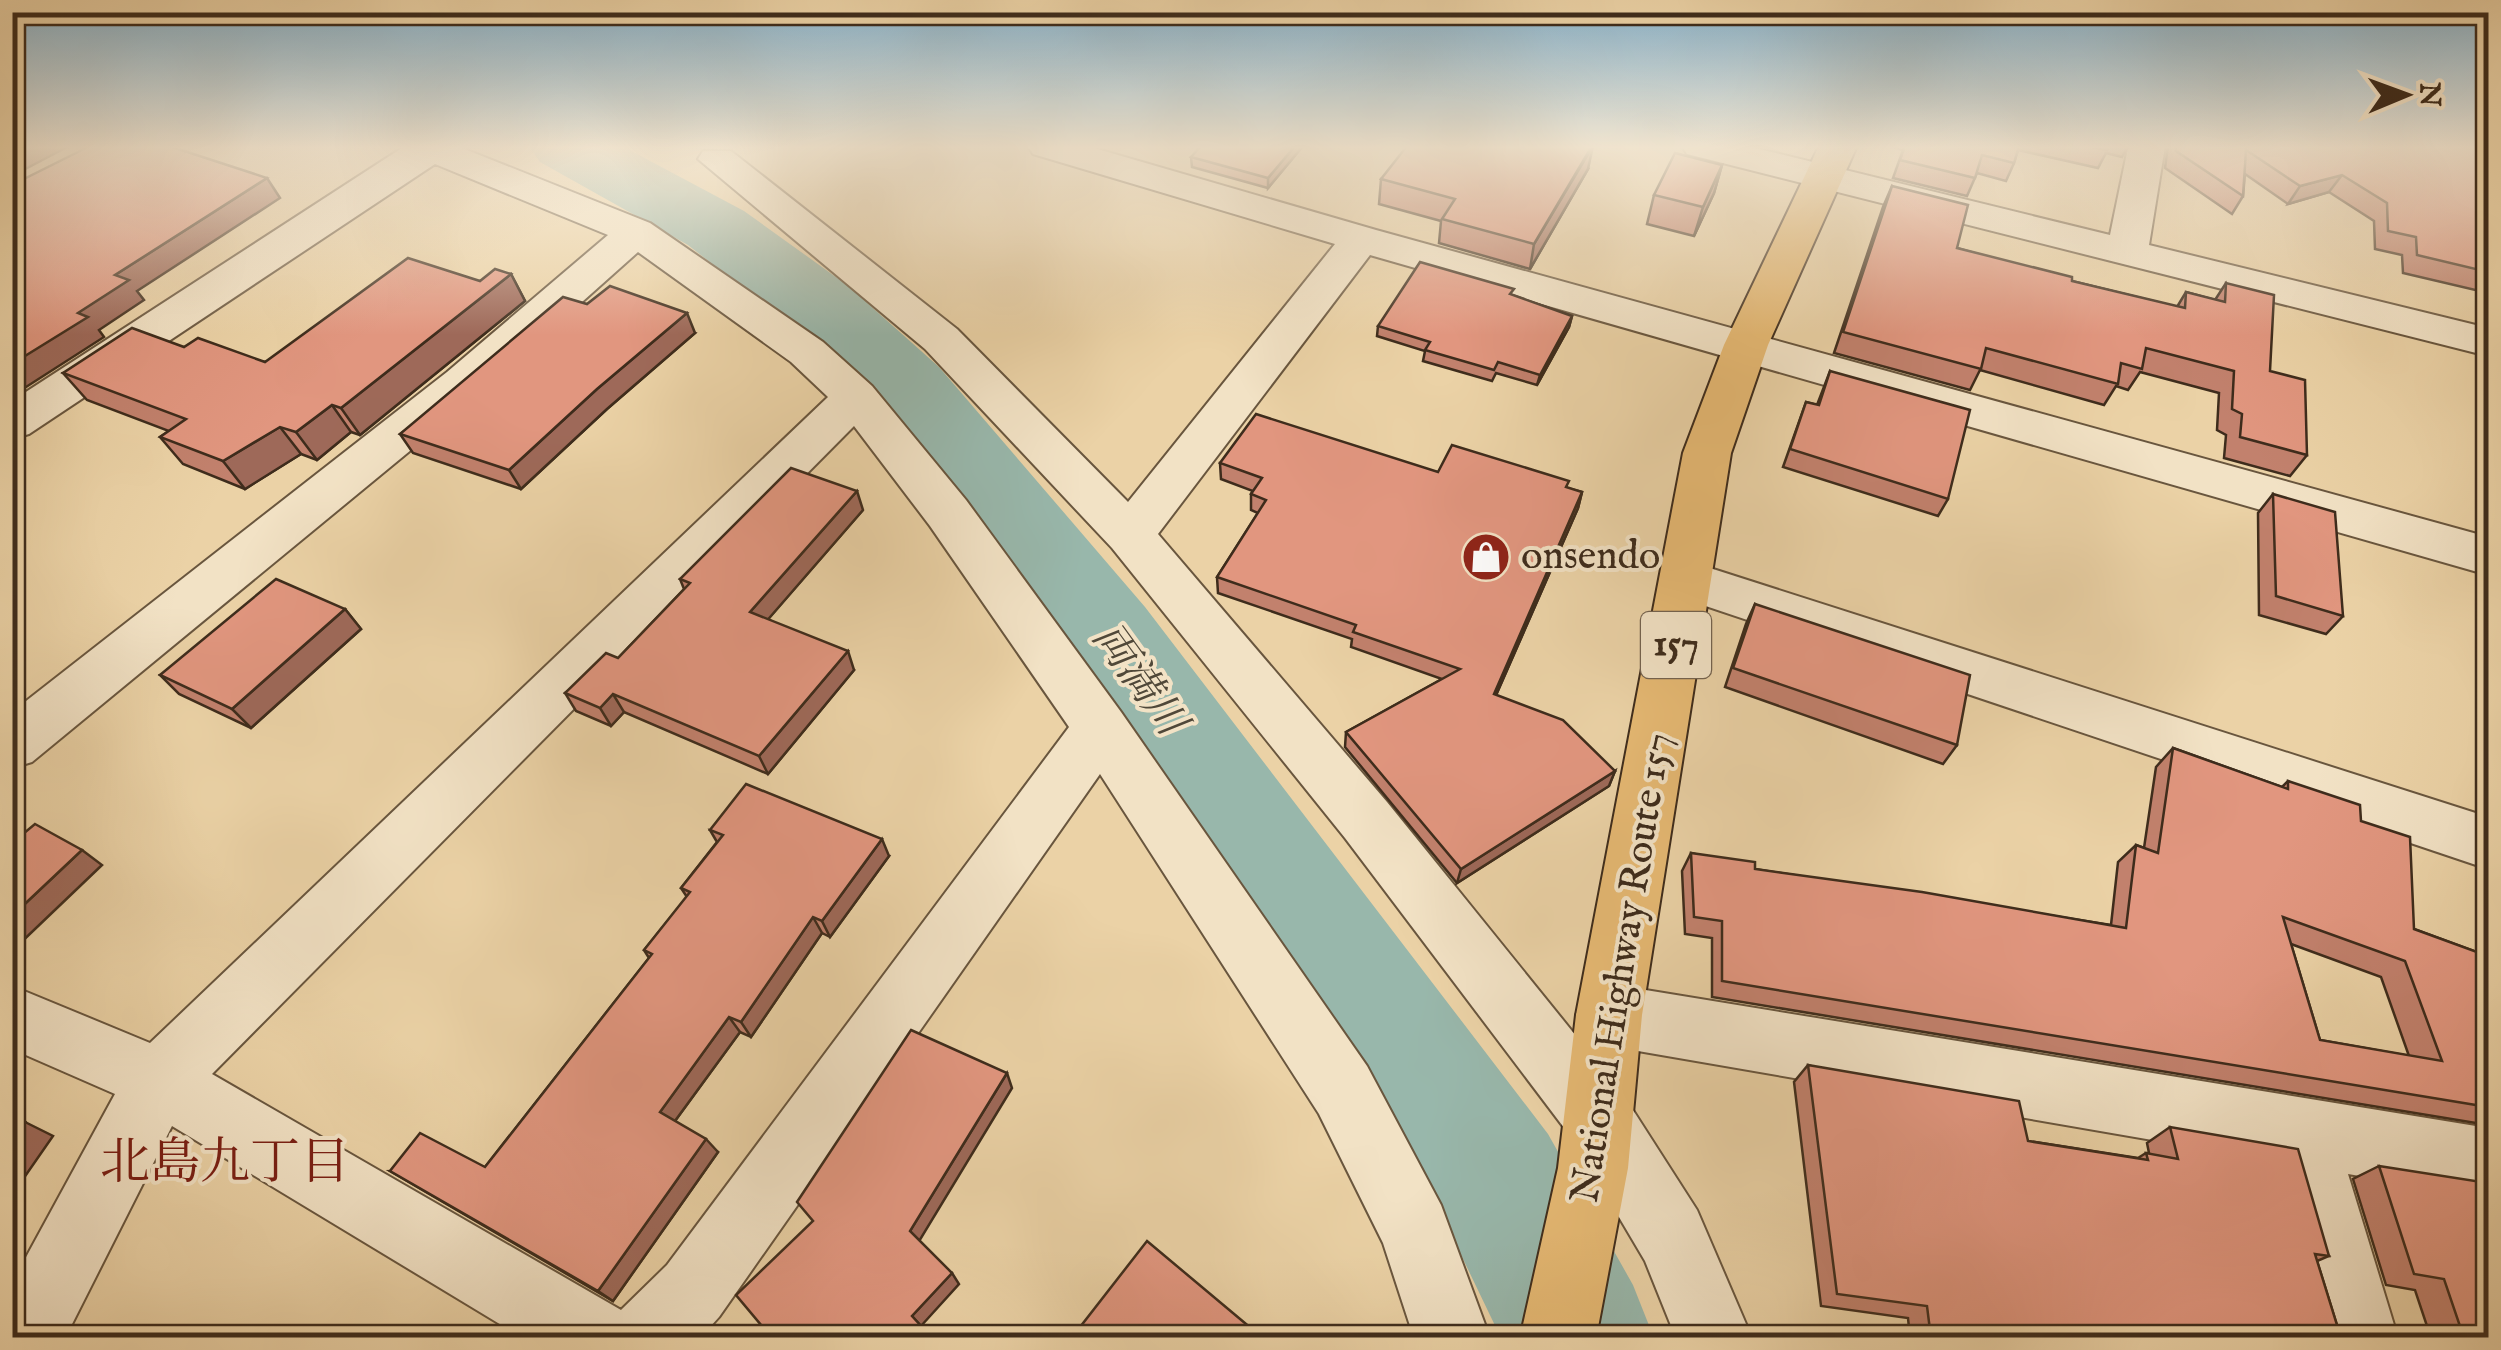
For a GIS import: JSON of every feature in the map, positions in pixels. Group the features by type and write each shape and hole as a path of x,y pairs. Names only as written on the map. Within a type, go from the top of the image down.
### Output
{"highway":[{"name":"National Highway Route 157","path":"1558,1338 1596,1142 1609,1015 1688,580 1706,454 1746,345 1810,209"}],"street":[{"path":"12,423 337,209"},
{"path":"581,209 636,232 808,352 856,397 948,513 1101,728 1343,1090 1414,1231 1452,1338"},
{"path":"788,209 941,339 1130,536 1366,820 1596,1142 1671,1236 1714,1338"},
{"path":"1260,209 2488,556"},
{"path":"1984,209 2126,254 2488,342"},
{"path":"2126,254 2136,209"},
{"path":"12,745 463,383 636,232"},
{"path":"1130,536 1361,239"},
{"path":"24,1338 159,1080 856,397"},
{"path":"1688,580 2488,843"},
{"path":"647,1338 694,1291 1101,728"},
{"path":"1609,1015 2488,1162"},
{"path":"12,1017 159,1080 595,1338"},
{"path":"2300,1131 2360,1338"}],"building":[{"path":"12,209 218,209 115,275 129,280 78,313 88,317 12,364"},
{"path":"1448,209 1555,209 1534,244 1442,219"},
{"path":"1884,209 1967,209 1957,248 2072,277 2072,281 2185,308 2186,292 2225,302 2226,283 2274,295 2270,371 2305,380 2307,455 2240,437 2242,414 2232,409 2234,371 2146,348 2142,369 2121,363 2118,384 1986,348 1981,369 1843,332"},
{"path":"2387,209 2488,209 2488,272 2417,255 2416,237 2388,231"},
{"path":"408,258 480,281 495,269 511,274 341,408 332,405 296,432 280,427 223,461 160,437 186,419 63,373 132,328 184,347 198,338 265,362"},
{"path":"1420,262 1514,289 1510,294 1572,316 1540,375 1498,362 1494,370 1425,350 1430,342 1378,326"},
{"path":"610,286 687,313 509,470 400,434 563,297 587,304"},
{"path":"1830,371 1970,410 1948,499 1790,449 1806,402 1819,405"},
{"path":"1256,414 1438,472 1452,445 1569,481 1566,487 1582,492 1494,694 1563,720 1615,771 1461,869 1346,732 1460,669 1353,632 1356,625 1217,577 1266,500 1251,494 1262,478 1220,463"},
{"path":"791,468 857,491 750,612 848,651 759,756 613,694 600,708 565,693 606,653 618,658 690,583 680,579"},
{"path":"2273,494 2335,512 2343,616 2276,596"},
{"path":"276,579 345,609 232,709 160,675"},
{"path":"1755,604 1970,675 1957,745 1733,668"},
{"path":"2173,748 2288,789 2288,781 2360,805 2361,821 2410,837 2414,929 2488,956 2488,1107 1722,981 1722,921 1694,917 1691,853 1755,862 1755,869 1922,892 2126,928 2136,845 2158,853","holes":["2283,917 2405,961 2442,1061 2320,1040"]},
{"path":"746,784 882,839 822,921 813,917 741,1022 729,1017 660,1112 706,1139 598,1291 390,1171 420,1133 485,1167 652,954 644,950 690,892 681,888 723,835 710,830"},
{"path":"35,824 82,850 12,916 12,843"},
{"path":"911,1030 1007,1073 910,1231 952,1273 912,1316 932,1338 772,1338 736,1295 813,1221 797,1202"},
{"path":"1808,1065 2019,1101 2028,1141 2148,1160 2146,1153 2178,1159 2170,1127 2298,1149 2329,1256 2315,1254 2341,1338 1931,1338 1927,1306 1837,1294"},
{"path":"12,1121 25,1122 12,1140"},
{"path":"2379,1166 2488,1183 2488,1338 2464,1338 2444,1279 2414,1274"},
{"path":"1147,1241 1252,1329 1245,1338 1084,1338 1077,1331"}],"waterway":[{"name":"両満川","path":"681,209 716,228 817,304 907,388 1108,636 1499,1183 1580,1338"}],"place":[{"name":"onsendo","path":"1486,557"}],"district":[{"name":"北島九丁目","path":"225,1164"}]}
